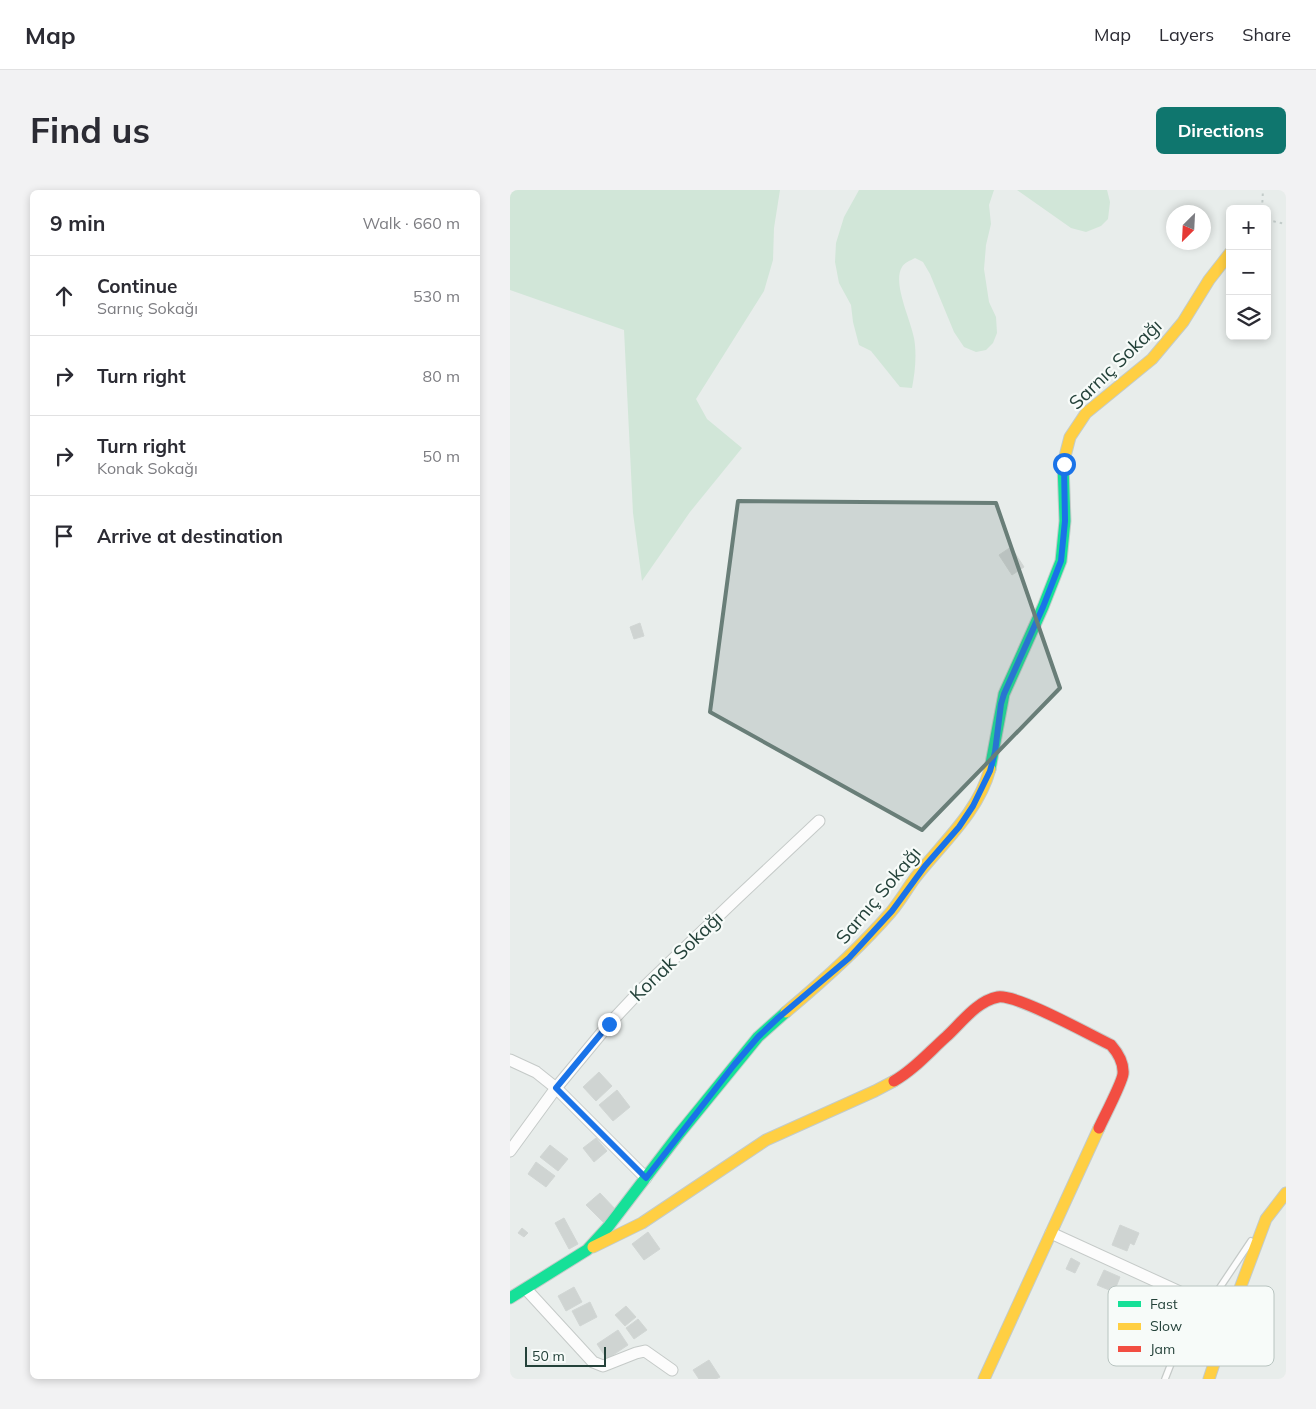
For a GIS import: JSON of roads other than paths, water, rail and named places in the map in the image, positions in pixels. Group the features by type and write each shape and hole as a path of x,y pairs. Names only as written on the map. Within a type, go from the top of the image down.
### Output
{"street":[{"name":"Sarnıç Sokağı","path":"510,1298 587,1250 608,1227 697,1111 758,1037 849,958 892,911 925,866 959,827 973,806 990,771 995,752 1004,694 1043,607 1061,561 1065,521 1064,464 1070,437 1077,425 1096,404 1137,372 1161,348 1183,322 1226,258"},
{"name":"Konak Sokağı","path":"510,1151 592,1042 640,991 819,821"},
{"path":"587,1250 642,1224 766,1140 899,1078 917,1064 979,1005 998,997 1008,997 1024,1002 1111,1045 1119,1054 1122,1063 1122,1075 984,1379"},
{"path":"510,1060 536,1072 556,1088 646,1178"},
{"path":"1241,1286 1266,1219 1286,1193"},
{"path":"1051,1233 1167,1286"},
{"path":"526,1289 593,1362 603,1366 646,1351 672,1370"},
{"path":"1209,1379 1213,1366"}],"lane":[{"path":"1221,1286 1266,1219"},
{"path":"1165,1379 1170,1366"}]}
